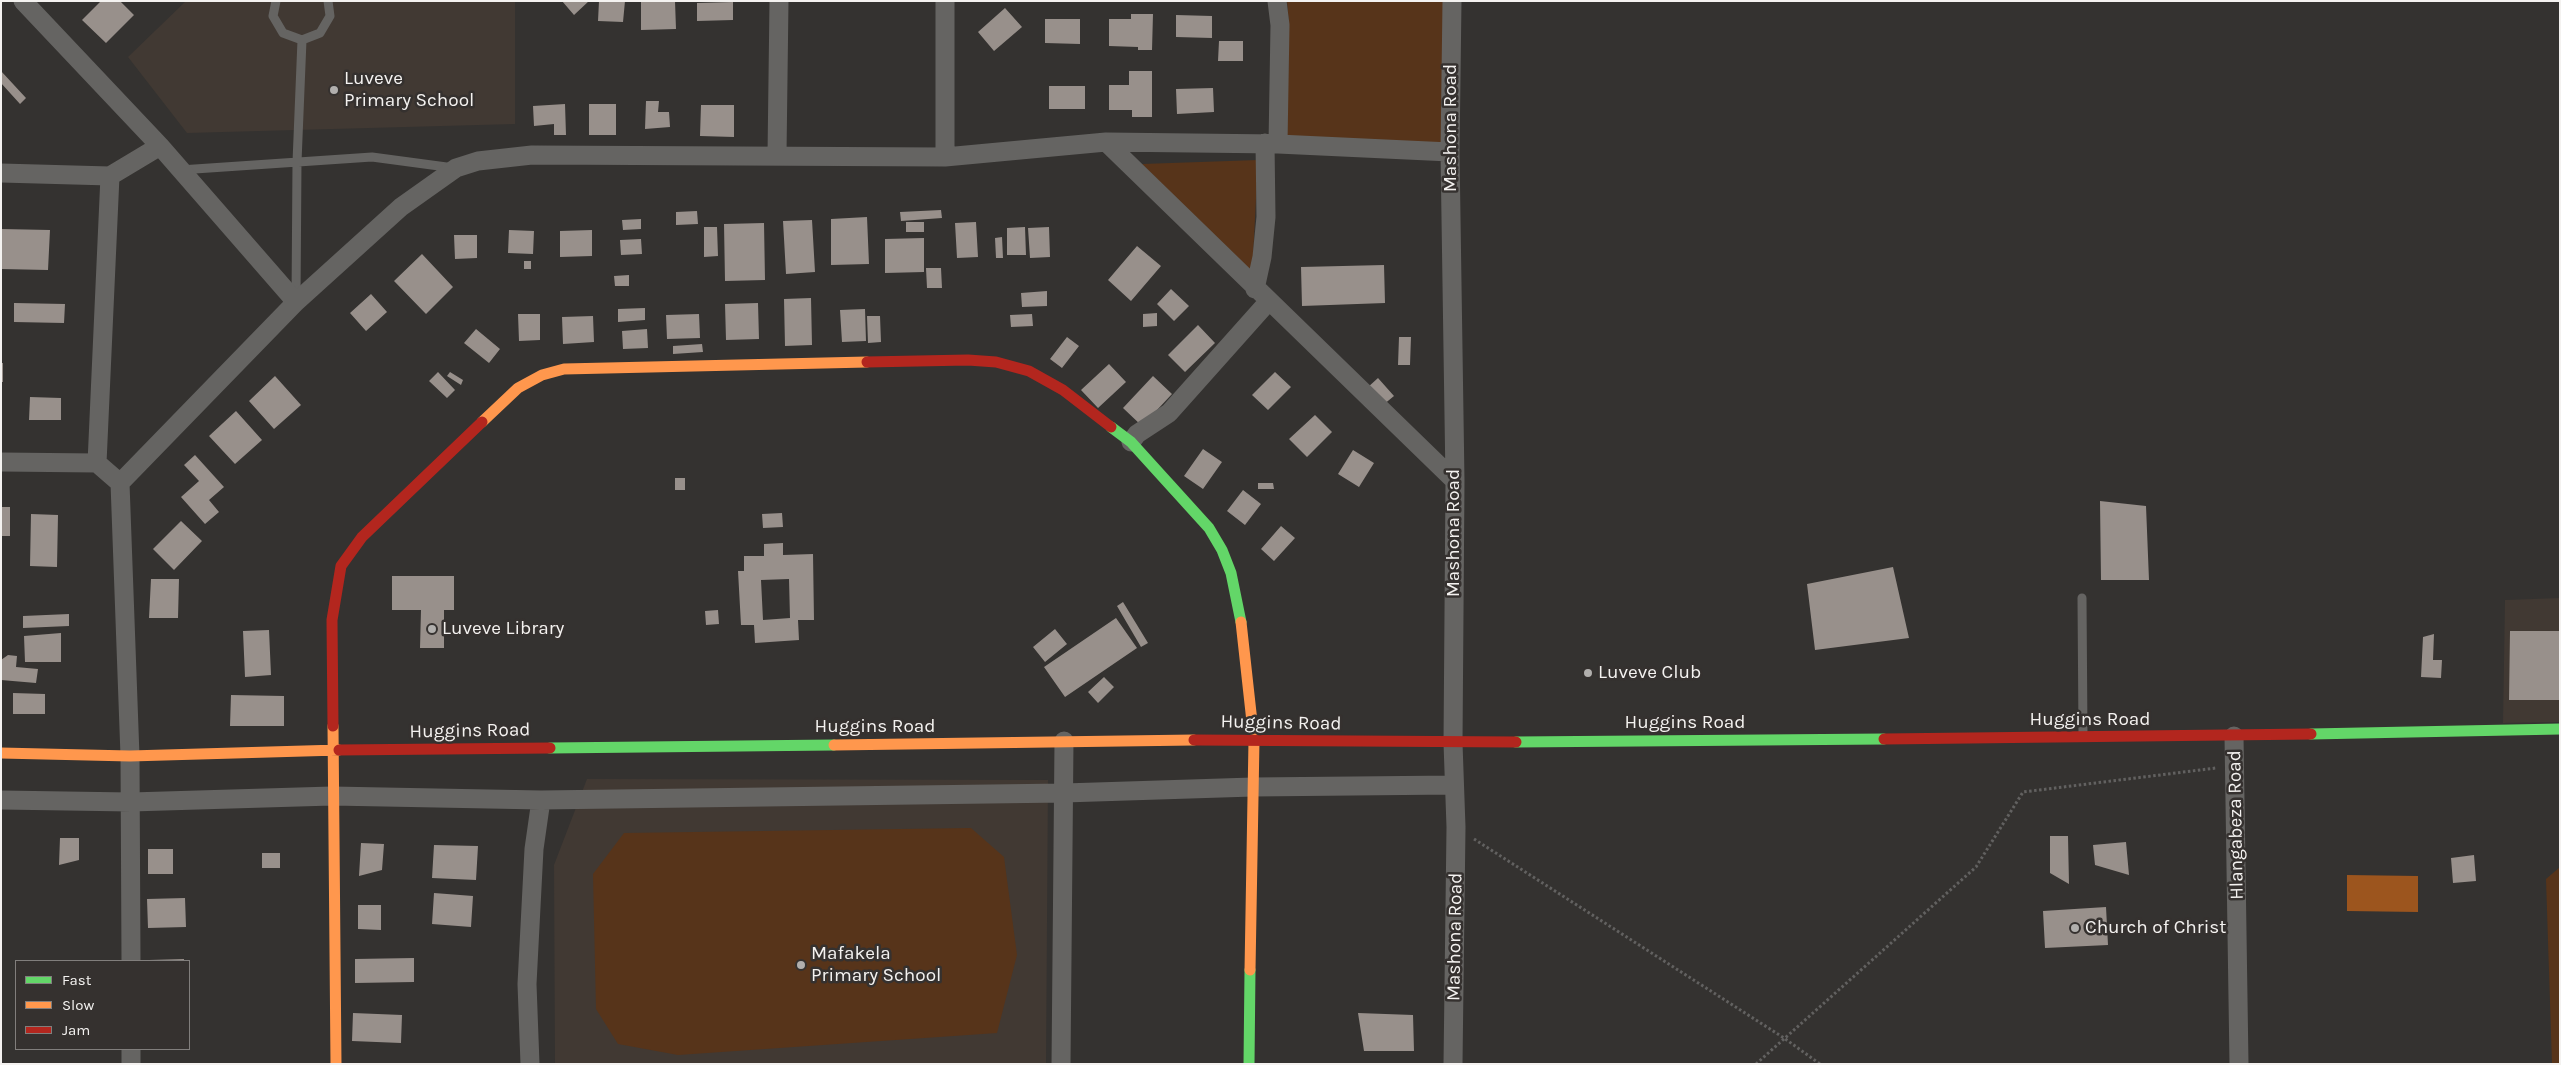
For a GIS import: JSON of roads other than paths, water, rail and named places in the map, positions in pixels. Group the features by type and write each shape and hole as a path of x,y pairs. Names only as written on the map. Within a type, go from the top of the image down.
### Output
{"street":[{"path":"23,1 160,146 296,302"},
{"path":"777,155 779,1"},
{"path":"945,1 945,157"},
{"path":"1130,442 1137,434 1169,412 1262,296 1262,257 1280,25 1277,1"},
{"name":"Mashona Road","path":"1452,1 1450,152 1455,481 1453,743 1456,827 1453,1064"},
{"path":"1106,142 1262,296 1455,481"},
{"path":"131,960 130,756 120,483 296,302 401,207 456,168 478,161 532,155 945,157 1106,142 1272,144 1450,152"},
{"path":"1,173 110,176 160,146"},
{"path":"97,463 110,176"},
{"path":"336,1064 331,750 332,620 341,566 362,537 518,388 542,374 564,369 968,360 996,362 1028,371 1063,390 1130,442 1208,528 1222,550 1232,573 1242,629 1254,740 1249,1064"},
{"path":"1,462 97,463 120,483"},
{"name":"Huggins Road","path":"1,754 130,756 331,750 948,744 1064,740 1453,743 2083,738 2560,730"},
{"name":"Hlangabeza Road","path":"2234,736 2236,766 2239,1064"},
{"path":"1061,1064 1064,740"},
{"path":"1,800 131,802 332,796 541,800 1064,793 1253,787 1454,785"},
{"path":"530,1064 528,984 534,849 541,800"},
{"path":"131,1050 131,1064"}],"lane":[{"path":"276,1 273,16 283,33 302,40 320,33 330,16 328,1"},
{"path":"296,302 297,162 302,40"},
{"path":"179,170 372,157 456,168"},
{"path":"2082,598 2083,738"}],"place":[{"name":"Luveve Primary School","path":"334,90"},
{"name":"Luveve Library","path":"432,629"},
{"name":"Luveve Club","path":"1588,673"},
{"name":"Church of Christ","path":"2075,928"},
{"name":"Mafakela Primary School","path":"801,965"}]}
